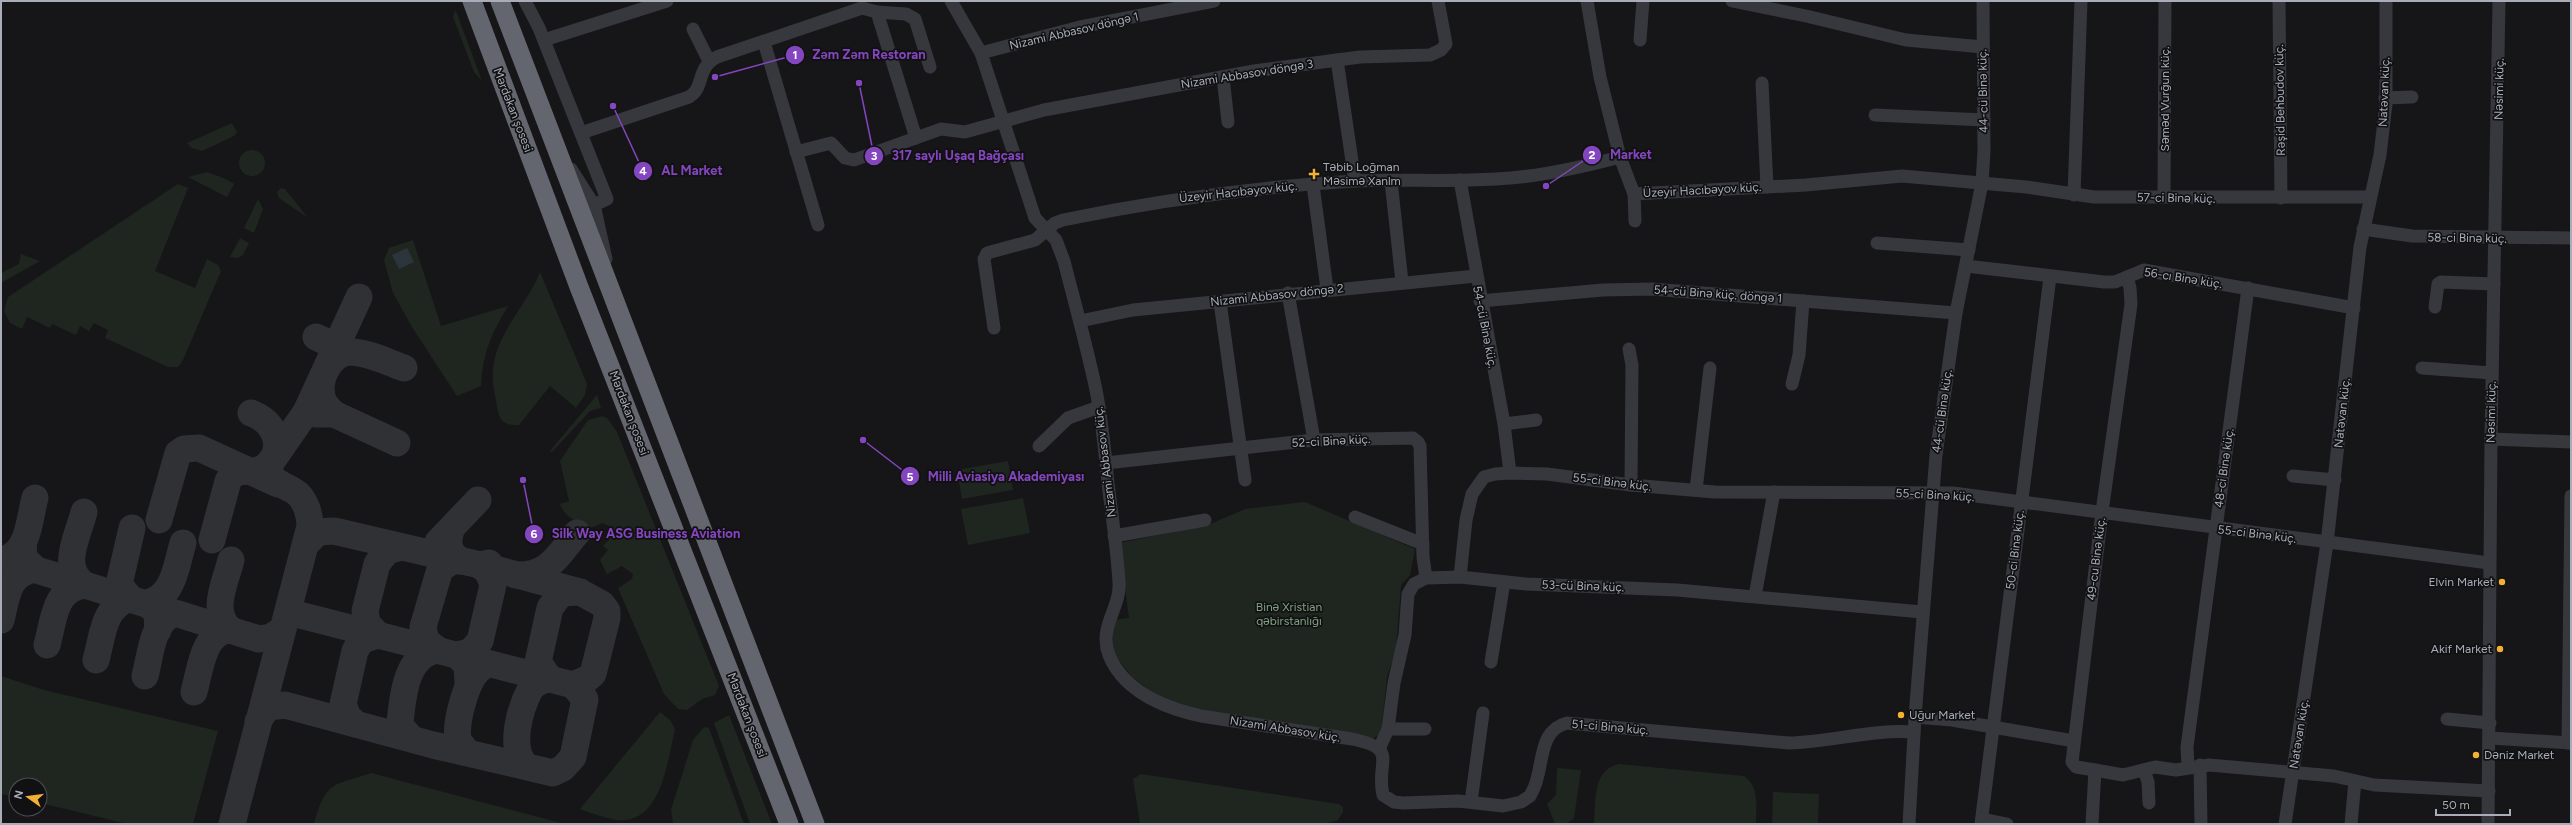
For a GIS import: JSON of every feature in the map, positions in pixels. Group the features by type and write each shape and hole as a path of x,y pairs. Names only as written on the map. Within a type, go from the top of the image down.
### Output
{"highway":[{"name":"Mərdəkan şosesi","path":"472,1 582,294 789,824"},
{"name":"Mərdəkan şosesi","path":"500,1 558,151 618,314 815,824"}],"street":[{"path":"525,1 544,40 607,199 594,205"},
{"path":"544,40 667,1"},
{"name":"Nizami Abbasov küç.","path":"951,1 982,53 1034,218 1056,240 1060,248 1080,321 1099,407 1119,590 1107,622 1105,637 1109,655 1121,674 1145,695 1181,711 1352,739 1369,743 1379,749"},
{"name":"Nizami Abbasov döngə 1","path":"982,53 1080,27 1214,1"},
{"name":"Nizami Abbasov döngə 3","path":"796,152 825,143 831,143 845,158 854,160 941,129 965,132 1044,110 1223,77 1337,60 1430,55 1441,50 1446,44 1446,35 1438,1"},
{"path":"1587,1 1600,77 1620,158"},
{"path":"1640,40 1643,1"},
{"path":"1732,1 1806,16 1906,40 1983,47"},
{"name":"44-cü Binə küç.","path":"1909,824 1914,717 1932,492 1956,313 1982,183 1984,120 1983,1"},
{"path":"2074,195 2081,1"},
{"name":"Səməd Vurğun küç.","path":"2164,197 2165,1"},
{"name":"Rəşid Behbudov küç.","path":"2279,1 2281,198"},
{"name":"Natəvan küç.","path":"2284,824 2327,543 2363,229 2380,155 2386,98 2386,1"},
{"name":"Nəsimi küç.","path":"2489,824 2489,563 2499,1"},
{"path":"581,133 689,97 698,88 703,69 710,61 862,8 877,12 906,14 915,19 930,67"},
{"path":"877,12 916,138"},
{"path":"693,29 710,61"},
{"path":"764,42 818,225"},
{"path":"1337,60 1355,181"},
{"path":"1223,77 1228,122"},
{"path":"1762,83 1767,187"},
{"path":"2386,98 2412,97"},
{"path":"1875,115 1984,120"},
{"path":"558,151 594,205 618,314"},
{"name":"Üzeyir Hacıbəyov küç.","path":"994,328 984,259 987,254 1035,240 1046,230 1063,220 1150,202 1355,181 1460,180 1563,172 1620,158 1634,194 1767,187 1902,176 1982,183"},
{"name":"54-cü Binə küç.","path":"1460,180 1480,301 1504,424 1510,473"},
{"path":"1391,181 1402,282"},
{"name":"57-ci Binə küç.","path":"1982,183 2074,195 2281,198 2345,196 2370,197"},
{"path":"1313,185 1327,289"},
{"path":"1634,194 1635,221"},
{"name":"58-ci Binə küç.","path":"2363,229 2412,236 2495,239 2571,238"},
{"path":"1877,243 1969,250"},
{"name":"56-cı Binə küç.","path":"1966,266 2050,277 2104,282 2115,282 2144,270 2354,308"},
{"name":"Nizami Abbasov döngə 2","path":"1080,321 1133,310 1220,302 1327,289 1476,276"},
{"name":"50-ci Binə küç.","path":"1981,821 2050,277"},
{"name":"49-cu Binə küç.","path":"2095,770 2073,766 2074,741 2102,512 2130,304 2130,288 2126,277"},
{"path":"2435,307 2438,284 2441,282 2494,284"},
{"name":"48-ci Binə küç.","path":"2201,824 2194,766 2187,747 2248,288"},
{"name":"54-cü Binə küç. döngə 1","path":"1480,301 1603,290 1652,289 1760,296 1803,301 1956,313"},
{"path":"1288,293 1314,440"},
{"path":"1792,384 1799,355 1803,301"},
{"path":"1220,302 1242,449 1245,480"},
{"path":"1629,349 1632,364 1631,486"},
{"path":"1696,490 1710,368"},
{"path":"2422,368 2492,372"},
{"path":"1039,446 1068,418 1099,407"},
{"path":"1504,424 1536,420"},
{"name":"52-ci Binə küç.","path":"1106,463 1314,440 1408,437 1418,442 1426,578"},
{"path":"2491,440 2571,442"},
{"name":"55-ci Binə küç.","path":"1460,577 1466,520 1472,494 1484,477 1495,474 1510,473 1547,474 1631,486 1696,490 1774,492 1932,492 2102,512 2327,543 2489,563"},
{"path":"2293,476 2335,480"},
{"path":"1755,596 1774,492"},
{"path":"2490,738 2569,743 2571,496"},
{"path":"1355,517 1423,544"},
{"path":"1114,536 1205,520"},
{"name":"53-cü Binə küç.","path":"1426,578 1460,577 1504,582 1676,590 1755,596 1840,606 1922,612"},
{"path":"1379,749 1388,729 1394,683 1405,635 1408,594 1414,584 1426,578"},
{"path":"1491,662 1504,582"},
{"path":"1471,802 1483,713"},
{"path":"1914,717 1992,726 2074,741"},
{"path":"2447,719 2490,723"},
{"name":"51-ci Binə küç.","path":"1379,749 1384,763 1382,789 1386,799 1403,804 1471,802 1503,806 1521,802 1530,796 1538,780 1548,736 1558,726 1567,723 1789,742 1821,741 1871,732 1914,732"},
{"path":"1388,729 1425,729"},
{"path":"2092,824 2095,770 2123,775 2155,767 2176,770 2194,766 2293,771 2382,785 2489,791"},
{"path":"2144,770 2148,782 2148,803"},
{"path":"2351,824 2355,781"},
{"path":"1981,821 2007,824"}],"green space":[{"path":"455,11 482,81 474,72 453,17"},
{"path":"232,123 237,132 234,136 202,151 192,148 187,143"},
{"path":"252,150 261,154 265,163 261,172 252,176 243,172 239,163 243,154"},
{"path":"207,172 226,179 234,184 227,197 188,177"},
{"path":"178,184 188,188 155,271 195,288 207,259 218,265 221,271 183,360 178,367 168,367 105,338 108,330 94,323 89,331 80,326 76,335 52,324 50,328 27,317 22,329 10,323 4,311 8,297"},
{"path":"281,188 285,189 308,218 279,198 277,192"},
{"path":"258,199 263,209 254,233 244,228"},
{"path":"240,238 249,243 243,255 237,258 230,257"},
{"path":"413,240 441,326 508,306 489,344 484,363 481,386 457,396 412,327 393,293 384,260 389,248"},
{"path":"21,254 40,261 1,283 1,273 19,264"},
{"path":"540,272 587,384 585,395 576,408 550,386 519,425 510,425 504,422 499,416 493,383 494,365 497,350 503,337 534,285"},
{"path":"597,395 601,408 590,411 552,452 550,451"},
{"path":"602,416 607,418 617,432 719,686 715,695 702,699 687,710 678,709 664,694 618,588 632,579 633,574 622,566 607,574 600,560 608,550 603,546 610,538 611,527 603,523 590,528 565,513 560,504 569,501 560,461 588,420"},
{"path":"1008,461 1013,490 962,499 957,470"},
{"path":"1023,498 1030,533 968,545 961,509"},
{"name":"Binə Xristian qəbirstanlığı","path":"1305,502 1415,549 1410,575 1401,585 1396,650 1387,677 1381,734 1372,739 1199,710 1171,701 1152,692 1132,677 1113,653 1112,620 1129,618 1119,543 1208,525 1245,509"},
{"path":"1,676 44,690 218,731 193,824 128,824 48,805 48,777 8,777 8,795 1,794"},
{"path":"660,712 671,721 675,730 665,773 653,802 644,812 631,819 616,820 602,817 580,809"},
{"path":"729,715 772,824 750,824 714,723"},
{"path":"704,727 709,728 744,824 673,824 671,810 693,740"},
{"path":"1619,764 1744,776 1753,786 1755,792 1756,824 1594,824 1597,788 1600,780 1610,767"},
{"path":"1557,768 1581,770 1574,818 1566,824 1555,824 1547,804 1556,795"},
{"path":"371,773 565,824 314,824 322,800 332,787 347,780"},
{"path":"1141,774 1339,804 1343,807 1343,812 1338,820 1324,824 1140,824 1133,779"},
{"path":"1773,792 1819,794 1818,824 1772,824"}],"shaded area":[{"path":"407,248 414,262 399,269 392,255"}],"taxiway":[{"path":"232,824 310,526 308,513 303,501 293,490 275,480 270,471 270,464 306,412 359,297"},
{"path":"316,337 333,345 335,350"},
{"path":"334,414 326,406 322,396 322,382 331,362 343,353 357,352 371,355 404,368"},
{"path":"212,540 228,481 237,473 256,471 266,466 276,451 277,443 271,429 266,422 251,413"},
{"path":"316,414 334,414 397,443"},
{"path":"159,520 178,453 184,449 199,448 278,484"},
{"path":"11,556 22,546 28,530 35,498"},
{"path":"438,542 478,500"},
{"path":"84,512 72,551 72,561 73,570 77,578 85,585"},
{"path":"96,660 109,615 121,602 130,598 121,587 120,580 132,528"},
{"path":"438,650 426,641 423,627 440,569 452,561 461,561 451,551 449,544 451,530"},
{"path":"306,544 318,532 334,531 480,565 580,592 602,604 607,611 607,618 593,674 587,679 573,685"},
{"path":"516,575 537,572 545,568 558,557 577,533"},
{"path":"1,620 7,595 14,581 19,576 35,569 24,558 23,543"},
{"path":"158,630 157,613 147,603 156,600 168,587 176,571 183,543"},
{"path":"378,635 367,623 365,611 377,564 387,551 402,547"},
{"path":"1,559 259,639 271,637 282,630"},
{"path":"194,692 204,653 209,644 214,637 222,632 231,630 224,623 220,606 223,587 231,560"},
{"path":"468,683 467,665 457,655 470,652 480,641 493,585 488,572 480,565 489,563"},
{"path":"47,645 54,616 61,599 67,592 75,587 85,585"},
{"path":"526,766 518,749 518,728 523,706 531,688 537,683 549,678 538,662 550,608 561,593 580,592"},
{"path":"258,721 268,707 285,705 433,745 553,773 563,768 573,757 585,699 573,685 288,612"},
{"path":"145,676 155,635 163,621 169,616"},
{"path":"356,724 348,717 343,704 355,651 359,644 365,639 378,635"},
{"path":"412,739 402,728 400,722 408,677 419,659 427,653 438,650"},
{"path":"467,752 458,740 458,723 470,682 480,669"}],"place":[{"name":"Zəm Zəm Restoran","path":"715,77"},
{"name":"317 saylı Uşaq Bağçası","path":"859,83"},
{"name":"AL Market","path":"613,106"},
{"name":"Təbib Loğman Məsimə Xanlm","path":"1314,174"},
{"name":"Market","path":"1546,186"},
{"name":"Milli Aviasiya Akademiyası","path":"863,440"},
{"name":"Silk Way ASG Business Aviation","path":"523,480"},
{"name":"Elvin Market","path":"2502,582"},
{"name":"Akif Market","path":"2500,649"},
{"name":"Uğur Market","path":"1901,715"},
{"name":"Dəniz Market","path":"2476,755"}]}
